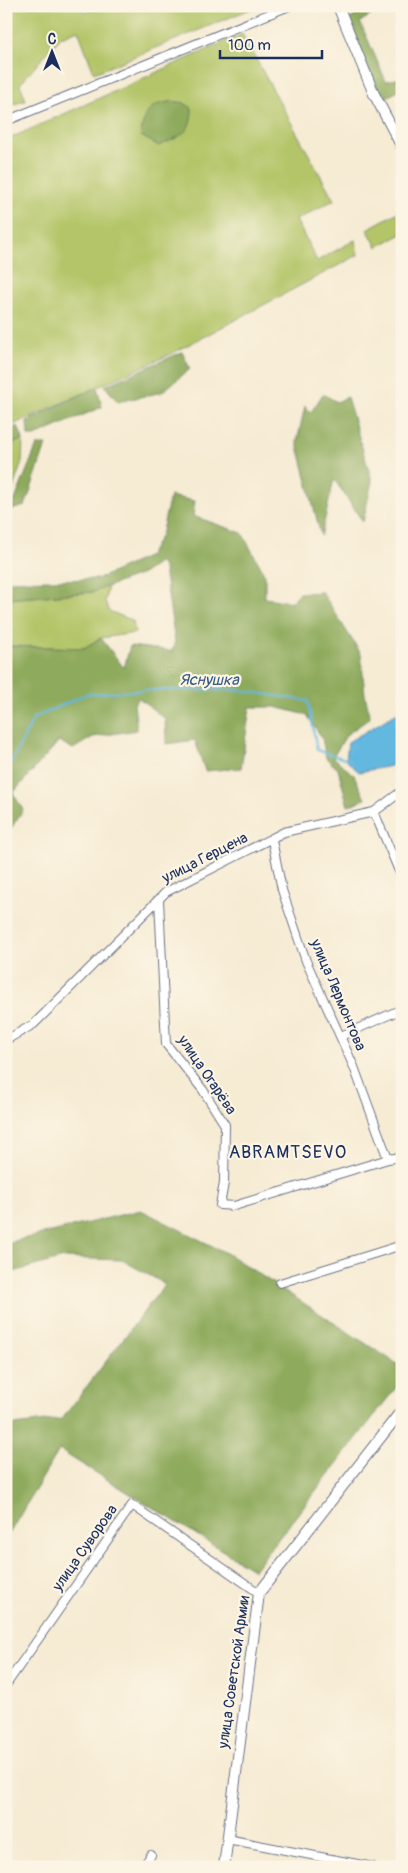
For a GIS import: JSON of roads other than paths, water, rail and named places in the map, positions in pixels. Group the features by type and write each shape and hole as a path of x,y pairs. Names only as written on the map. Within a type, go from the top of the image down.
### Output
{"street":[{"path":"6,121 289,6"},
{"path":"338,6 374,94 402,147"},
{"name":"улица Герцена","path":"6,1040 34,1024 166,892 272,840 284,832 374,812 402,791"},
{"path":"374,812 402,878"},
{"name":"улица Лермонтова","path":"272,840 282,890 306,961 341,1036 388,1159"},
{"name":"улица Огарёва","path":"159,900 166,1044 203,1090 225,1125 224,1183 220,1205 234,1206 388,1159"},
{"path":"341,1036 402,1009"},
{"path":"388,1159 402,1158"},
{"path":"280,1283 402,1245"},
{"name":"улица Советской Армии","path":"224,1867 259,1593 402,1410"},
{"name":"улица Суворова","path":"6,1685 132,1504 259,1593"},
{"path":"227,1839 373,1867"},
{"path":"143,1867 152,1855"}],"water":[{"path":"402,710 402,761 391,766 359,772 346,760 348,742"}],"waterway":[{"name":"Яснушка","path":"6,772 34,718 86,694 150,690 238,690 308,701 317,750 348,760"}],"district":[{"name":"ABRAMTSEVO","path":"288,1152"}]}
